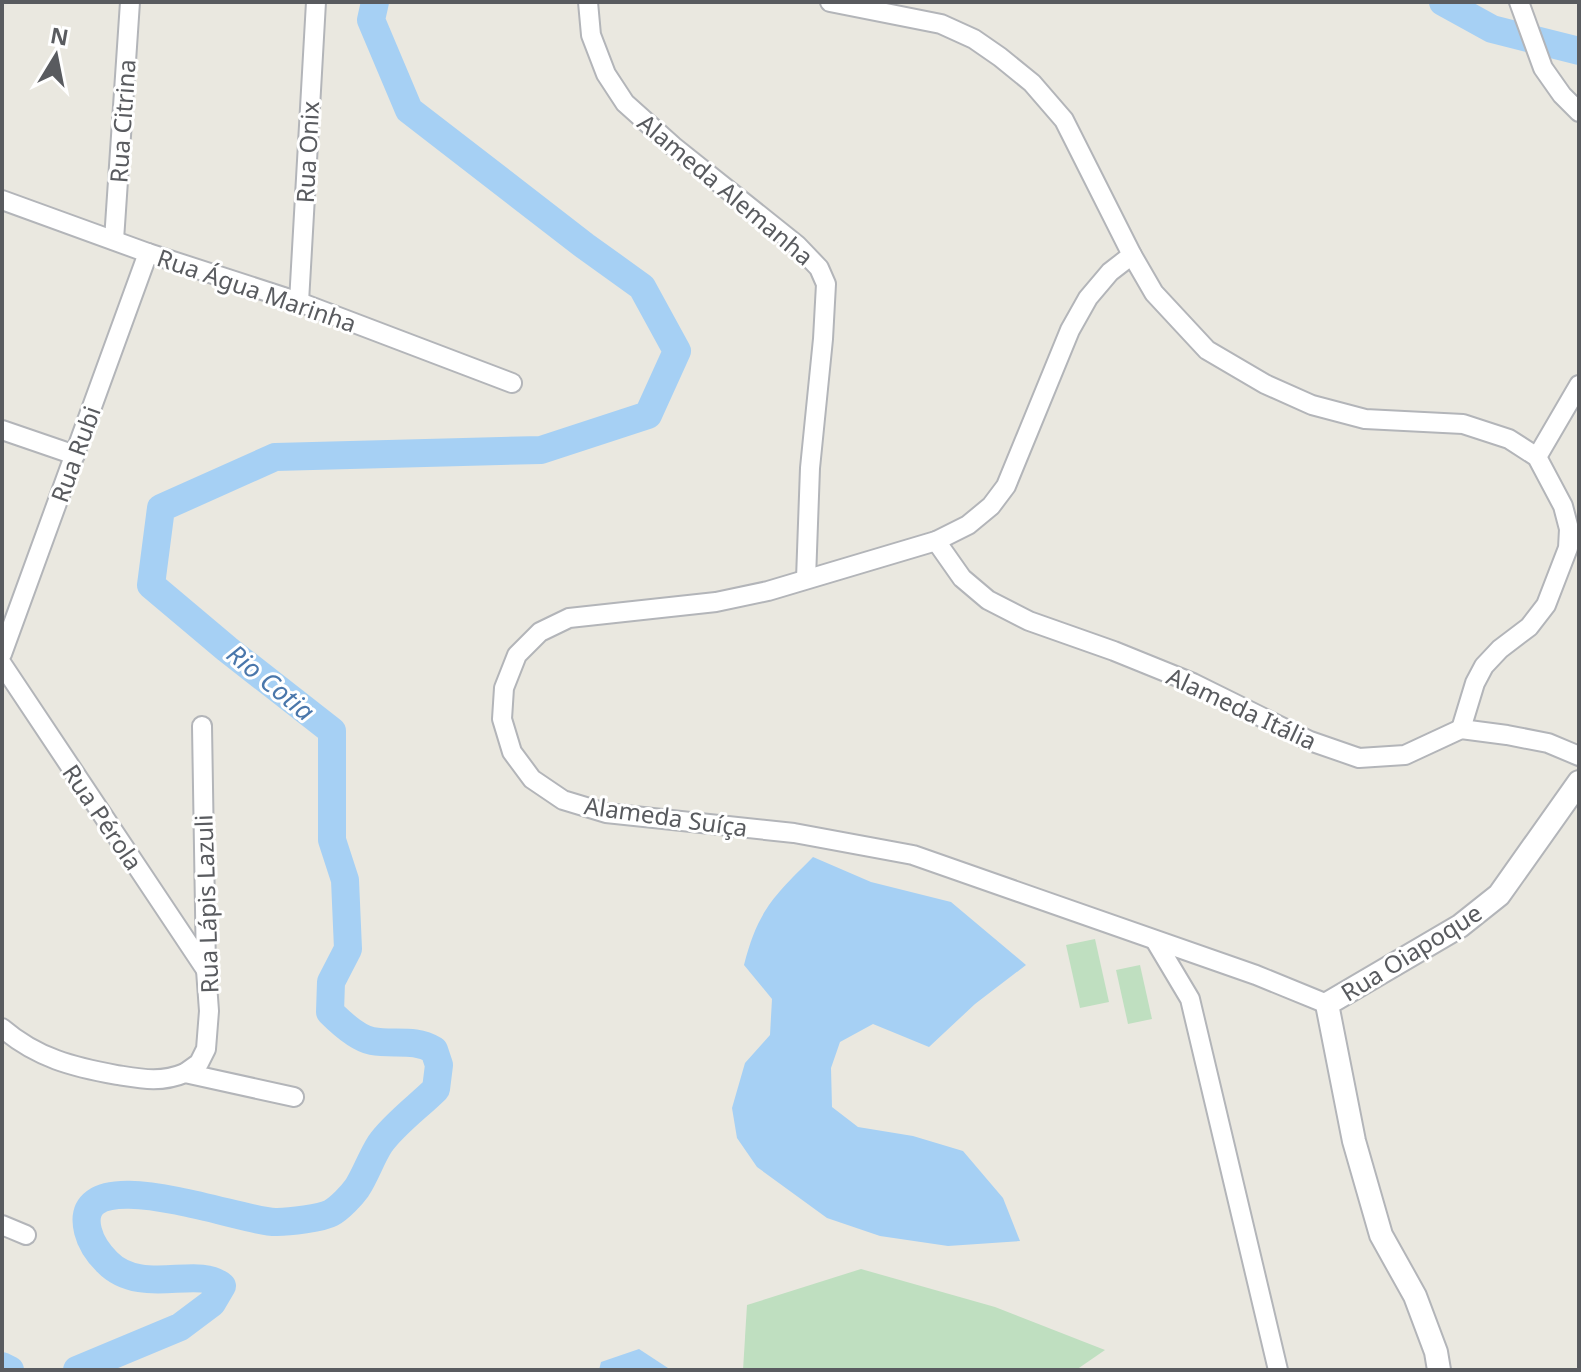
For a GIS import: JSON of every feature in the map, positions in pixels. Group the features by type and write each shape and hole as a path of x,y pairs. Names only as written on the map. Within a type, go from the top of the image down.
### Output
{"street":[{"name":"Rua Citrina","path":"114,240 130,2"},
{"name":"Rua Onix","path":"299,302 316,2"},
{"name":"Alameda Alemanha","path":"588,2 591,35 606,74 625,103 673,146 797,245 819,268 826,284 810,468 806,579"},
{"path":"830,2 941,24 974,39 1032,83 1064,120 1154,293 1207,350 1265,384 1312,405 1365,419 1463,424 1490,431 1537,457 1563,506 1569,529 1568,548 1546,605 1529,627 1484,666 1475,683 1461,729 1548,743 1579,756"},
{"path":"1520,2 1543,68 1579,112"},
{"name":"Rua Água Marinha","path":"2,200 148,253 299,302 512,383"},
{"name":"Rua Rubi","path":"2,654 148,253"},
{"name":"Alameda Suíça","path":"1132,255 1110,272 1088,298 1070,330 1006,486 991,506 968,525 936,541 768,591 716,602 569,618 540,632 517,655 504,688 502,719 512,752 532,779 563,800 606,813 794,833 913,855 1256,975 1327,1004"},
{"path":"1537,457 1579,385"},
{"path":"2,430 75,455"},
{"name":"Alameda Itália","path":"936,541 962,578 988,600 1029,621 1193,683 1310,741 1359,758 1405,755 1461,729"},
{"name":"Rua Pérola","path":"2,664 206,970"},
{"name":"Rua Lápis Lazuli","path":"185,1073 199,1063 206,1049 209,1011 202,726"},
{"name":"Rua Oiapoque","path":"1327,1004 1460,926 1499,895 1579,782"},
{"path":"1156,942 1190,999 1278,1370"},
{"path":"1327,1004 1354,1141 1381,1235 1415,1296 1436,1352 1439,1370"},
{"path":"2,1028 44,1056 73,1067 154,1081 169,1080 185,1073 294,1097"},
{"path":"2,1225 26,1235"}],"green space":[{"path":"1095,939 1109,1002 1080,1008 1066,945"},
{"path":"1140,965 1152,1019 1128,1024 1116,970"},
{"path":"861,1269 995,1307 1105,1350 1076,1370 743,1370 747,1305"}],"water":[{"path":"813,857 871,882 951,902 1026,965 975,1004 929,1047 873,1024 840,1042 831,1068 832,1107 858,1127 913,1136 963,1151 1003,1198 1020,1241 948,1246 880,1236 827,1218 757,1167 737,1138 732,1108 745,1063 770,1035 772,999 744,965 749,946 769,905"},
{"path":"639,1349 671,1370 599,1370 601,1362"}],"waterway":[{"name":"Rio Cotia","path":"77,1370 180,1327 212,1303 222,1286 199,1278 136,1278 121,1272 107,1262 93,1244 88,1231 89,1209 105,1197 131,1195 164,1198 277,1222 327,1215 342,1205 357,1188 386,1137 436,1089 439,1065 434,1050 426,1046 366,1039 330,1012 331,982 348,949 345,880 332,840 332,731 151,585 161,508 275,457 541,450 648,415 677,351 642,287 409,110 371,20 375,2"},
{"name":"Rio Cotia","path":"1443,2 1492,29 1579,51"},
{"name":"Rio Cotia","path":"2,1366 10,1370"}]}
